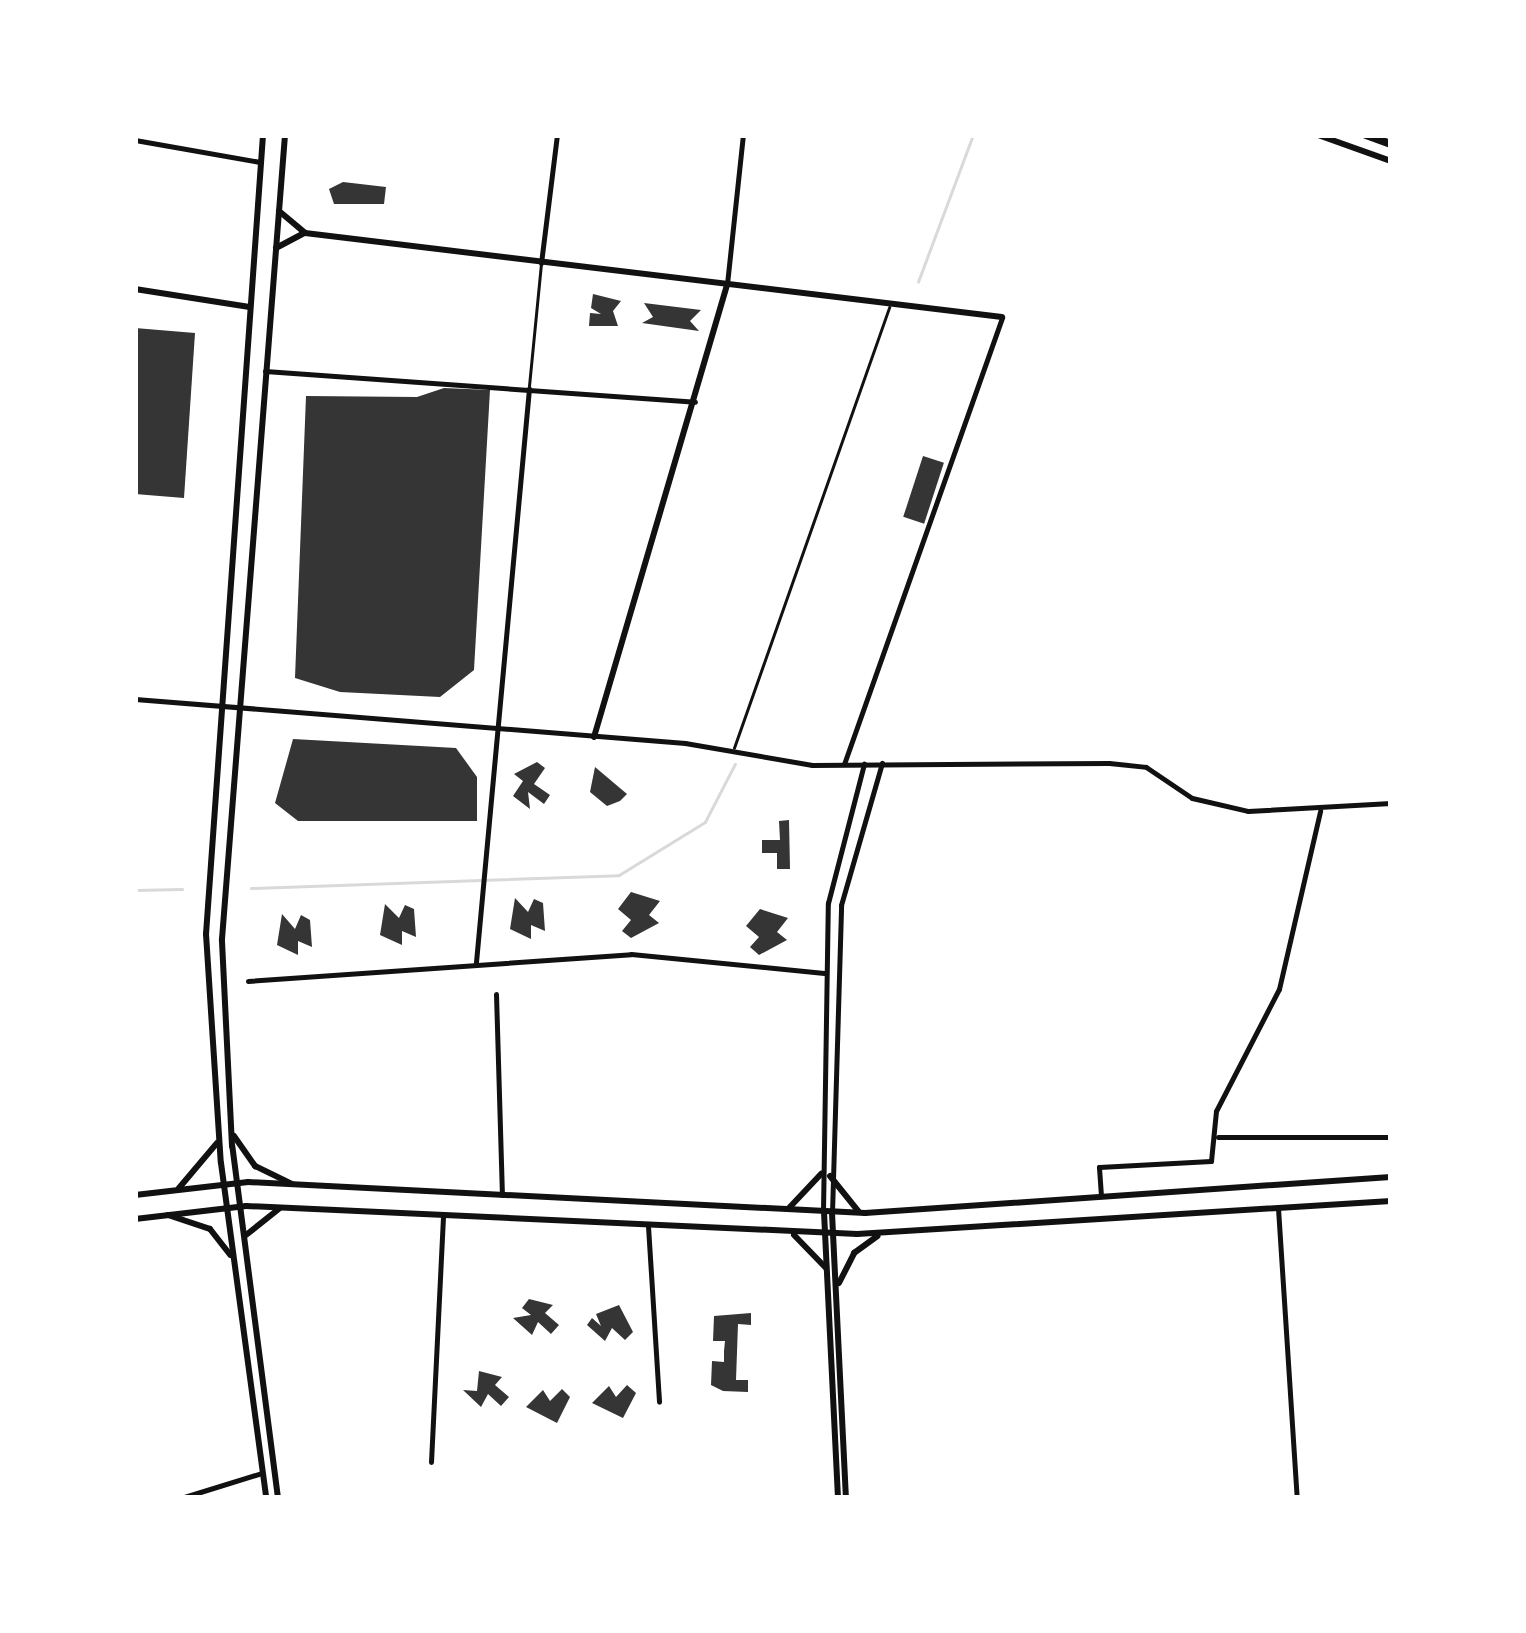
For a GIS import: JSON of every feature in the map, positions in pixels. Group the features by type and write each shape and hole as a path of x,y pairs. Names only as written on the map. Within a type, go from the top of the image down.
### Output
{"main road":[{"path":"1366,135 1391,144"}],"street":[{"path":"264,135 206,911 218,1138 266,1498"},
{"path":"278,1498 230,1125 222,916 284,135"},
{"path":"541,263 557,135"},
{"path":"594,737 696,402 726,284 743,135"},
{"path":"1318,135 1391,161"},
{"path":"135,140 262,162"},
{"path":"278,210 305,232 1002,317 844,764"},
{"path":"275,248 305,232"},
{"path":"135,289 250,307"},
{"path":"265,370 696,402"},
{"path":"476,962 529,388"},
{"path":"135,699 594,737 844,764 1146,766 1219,806 1320,811 1391,803"},
{"path":"846,1498 838,1294 825,1175 824,973 842,831 864,764"},
{"path":"783,1210 809,1196 825,1175 842,904 882,764"},
{"path":"1101,1198 1100,1167 1211,1161 1218,1137 1216,1110 1280,989 1320,811"},
{"path":"248,981 631,954 824,973"},
{"path":"496,994 502,1195"},
{"path":"214,1088 221,1096 228,1088"},
{"path":"230,1125 255,1166 292,1184"},
{"path":"1218,1137 1391,1136"},
{"path":"179,1188 206,1166 218,1138"},
{"path":"825,1175 842,1200 865,1213"},
{"path":"135,1194 237,1182 865,1213 1391,1177"},
{"path":"135,1219 240,1206 830,1234 1391,1201"},
{"path":"244,1241 254,1222 280,1208"},
{"path":"1278,1208 1297,1498"},
{"path":"168,1214 210,1228 235,1266"},
{"path":"431,1462 443,1216"},
{"path":"648,1226 659,1402"},
{"path":"788,1233 814,1248 828,1273"},
{"path":"838,1294 854,1253 886,1233"},
{"path":"830,1234 828,1273 838,1498"},
{"path":"181,1498 262,1472"}],"lane":[{"path":"529,388 541,263"},
{"path":"734,751 891,302"}],"building":[{"path":"343,182 386,187 384,204 334,204 329,189"},
{"path":"593,294 621,301 613,311 618,326 589,326 590,313 601,314 591,308"},
{"path":"644,303 701,310 690,321 699,331 642,323 653,317"},
{"path":"135,328 195,333 184,498 135,494"},
{"path":"444,388 490,390 474,670 440,697 340,692 295,678 306,396 417,397"},
{"path":"923,456 944,463 924,524 903,517"},
{"path":"293,739 456,748 477,777 477,821 298,821 275,803"},
{"path":"537,762 545,768 534,784 550,795 544,804 528,792 530,809 513,796 523,781 514,774"},
{"path":"595,767 627,794 620,801 607,806 590,792"},
{"path":"789,820 790,869 777,869 777,853 762,853 762,840 780,840 779,821"},
{"path":"631,892 660,901 649,915 659,923 631,938 622,931 631,920 618,909"},
{"path":"515,898 528,912 534,899 543,903 545,931 531,925 531,939 510,929"},
{"path":"385,904 399,918 405,905 414,909 416,937 402,931 402,945 380,935"},
{"path":"760,909 788,918 777,932 787,940 759,955 750,947 759,937 746,926"},
{"path":"282,914 295,929 301,915 310,920 312,947 298,941 298,955 277,945"},
{"path":"529,1299 553,1305 545,1313 559,1325 551,1334 538,1322 532,1335 513,1318 531,1315 522,1308"},
{"path":"619,1305 633,1332 625,1340 612,1328 605,1341 587,1325 592,1318 601,1326 596,1314"},
{"path":"751,1313 751,1325 738,1324 736,1380 748,1380 748,1392 723,1391 711,1385 712,1361 724,1362 725,1341 713,1341 714,1316"},
{"path":"479,1371 502,1377 495,1385 509,1397 501,1406 488,1394 481,1407 463,1390 477,1391"},
{"path":"627,1385 636,1393 623,1418 592,1403 609,1386 616,1397"},
{"path":"562,1389 570,1397 557,1423 526,1407 543,1390 550,1401"}],"waterway":[{"path":"918,282 973,135"},
{"path":"251,888 619,875 705,822 735,764"},
{"path":"135,890 182,889"}]}
